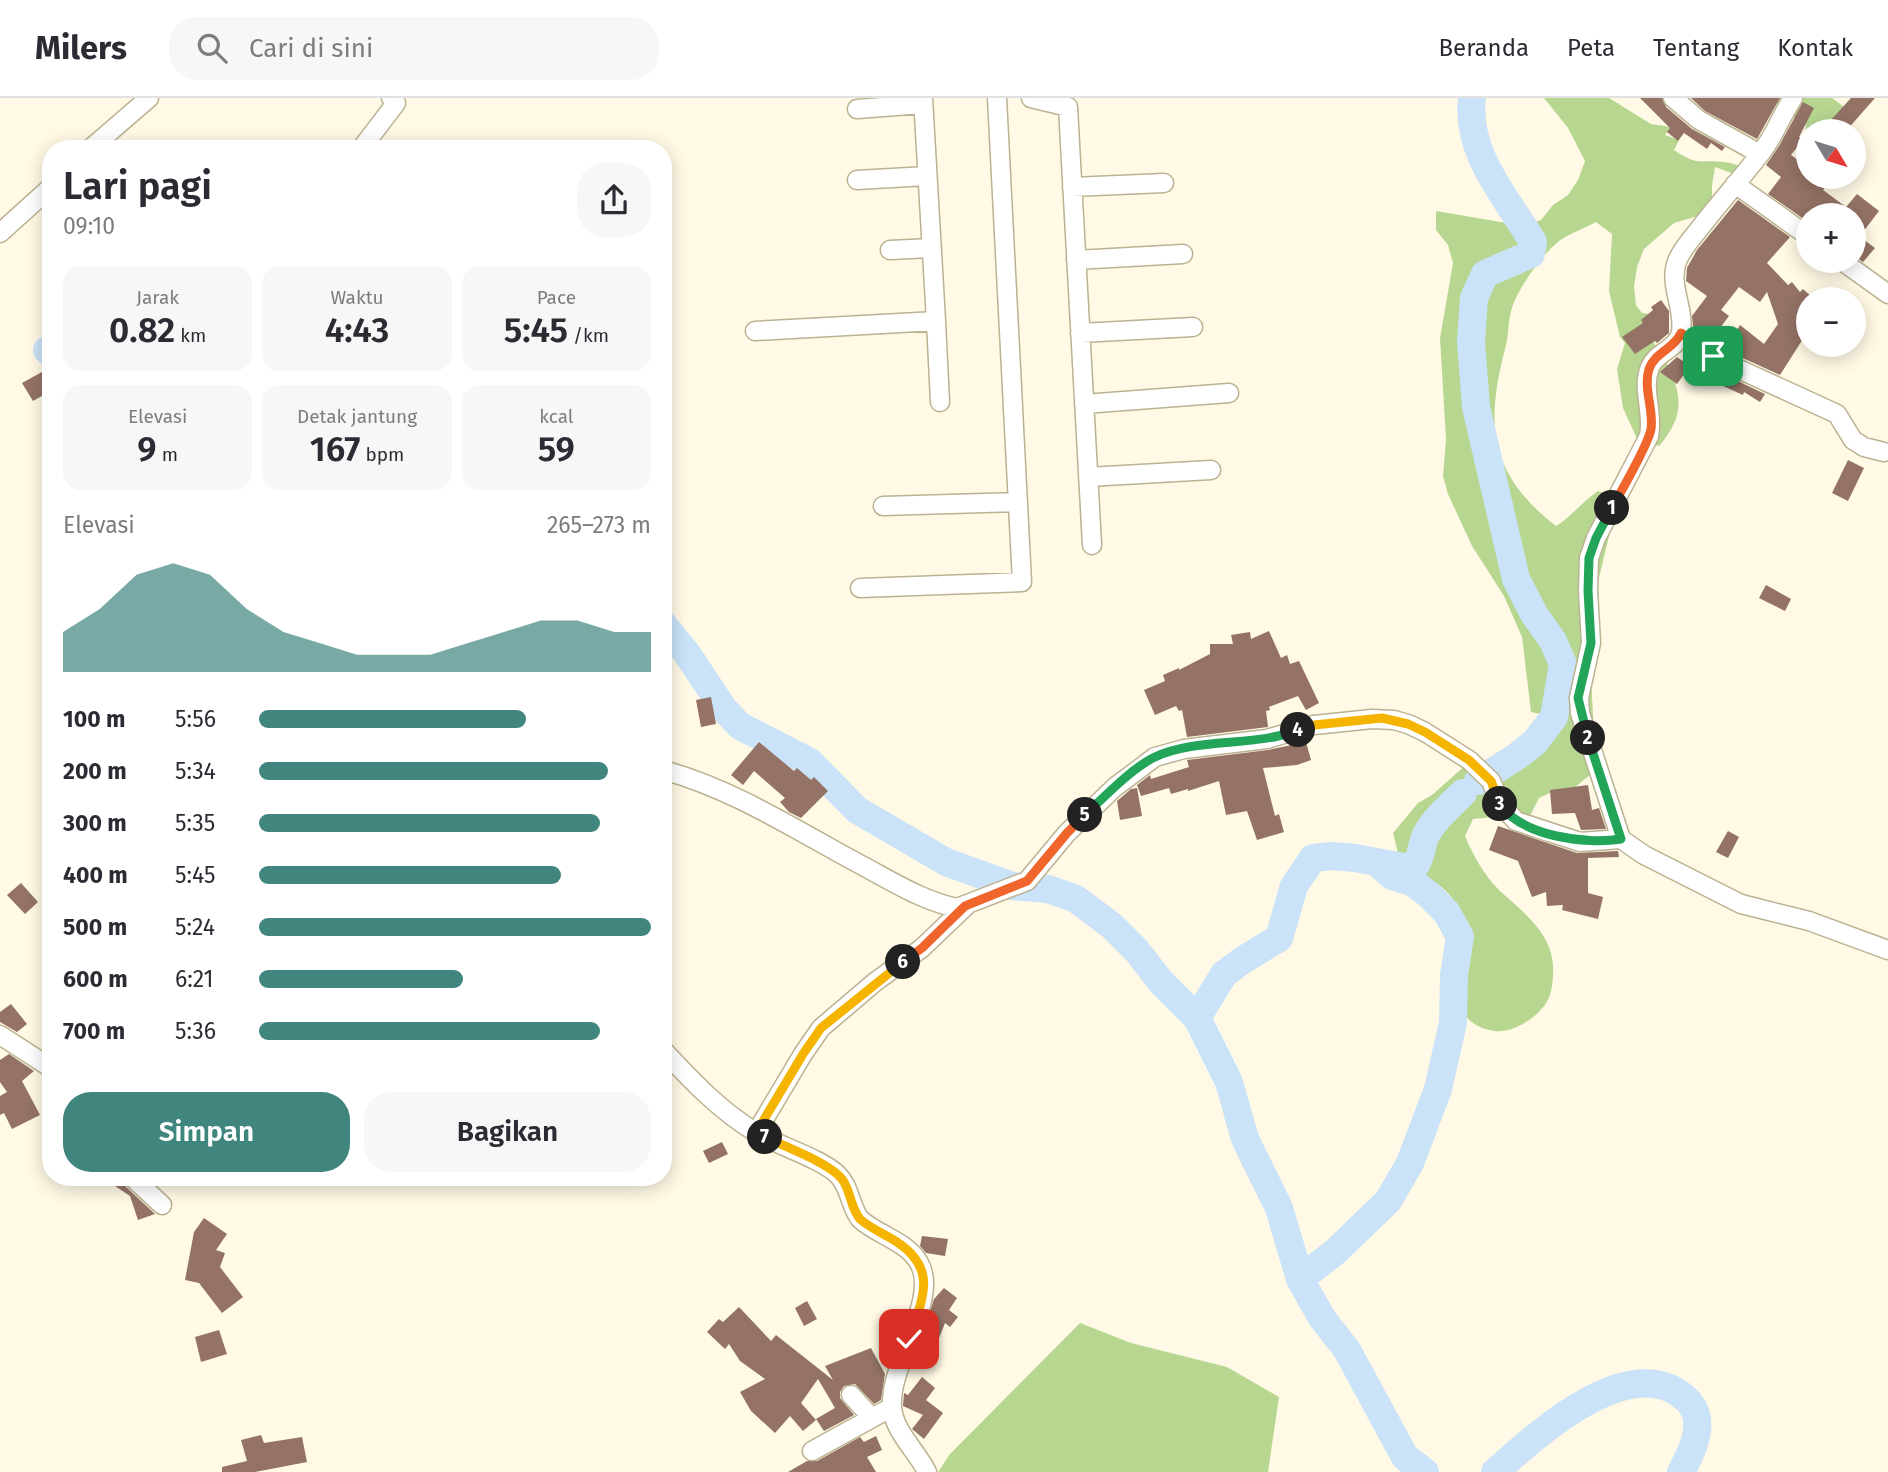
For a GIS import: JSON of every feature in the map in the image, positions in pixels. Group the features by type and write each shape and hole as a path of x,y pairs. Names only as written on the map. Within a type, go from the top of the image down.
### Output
{"street":[{"path":"102,140 149,98"},
{"path":"860,588 1022,582 996,98"},
{"path":"1031,98 1068,107 1092,545"},
{"path":"1673,98 1699,120 1760,154"},
{"path":"1793,98 1760,154 1682,252 1676,264 1674,280 1681,311 1681,333 1677,341 1657,356 1650,366 1647,383 1651,412 1649,436 1596,538 1589,558 1591,643 1579,704 1621,839 1644,855 1741,904 1810,921 1888,950"},
{"path":"367,140 396,100"},
{"path":"857,108 923,101 940,402"},
{"path":"857,180 928,176"},
{"path":"1072,187 1164,183"},
{"path":"1735,184 1796,227"},
{"path":"0,233 42,195"},
{"path":"890,250 932,248"},
{"path":"1076,260 1183,254"},
{"path":"1859,273 1888,294"},
{"path":"755,331 936,321"},
{"path":"1080,333 1193,327"},
{"path":"1681,333 1719,360 1837,414 1853,440 1864,447 1884,452"},
{"path":"1084,404 1228,393"},
{"path":"1088,477 1211,470"},
{"path":"883,506 1018,502"},
{"path":"672,772 722,792 912,892 957,908 1023,883 1067,833 1115,787 1155,757 1184,749 1267,739 1314,725 1382,718 1394,720 1425,732 1469,760 1489,779 1508,815 1524,825 1580,842 1621,839"},
{"path":"756,1133 821,1028 875,982 922,948 965,906"},
{"path":"0,1035 42,1062"},
{"path":"672,1059 724,1110 756,1133 831,1169 841,1178 860,1219 912,1253 919,1262 925,1275 924,1287 900,1363 892,1407 909,1446 927,1472"},
{"path":"142,1186 162,1205"},
{"path":"851,1395 872,1418"},
{"path":"812,1451 892,1407"}],"green space":[{"path":"1544,98 1609,98 1651,124 1671,127 1665,135 1679,140 1674,150 1689,159 1727,162 1748,168 1734,174 1715,167 1712,212 1674,223 1644,249 1637,267 1634,287 1636,305 1642,313 1649,314 1651,336 1671,373 1678,395 1677,415 1659,446 1639,443 1623,408 1617,369 1625,343 1620,337 1609,291 1612,234 1596,222 1555,244 1533,270 1512,308 1495,399 1498,445 1505,466 1533,506 1556,526 1598,491 1614,498 1614,516 1595,594 1590,658 1594,735 1590,775 1575,787 1556,790 1539,798 1531,814 1513,823 1494,817 1473,819 1465,836 1488,878 1537,927 1553,961 1551,991 1542,1009 1518,1026 1495,1031 1475,1024 1462,1008 1467,948 1464,924 1455,902 1439,885 1419,876 1415,866 1398,853 1393,833 1418,803 1432,795 1468,763 1475,784 1485,779 1518,772 1525,754 1553,717 1531,712 1522,637 1504,596 1472,546 1448,494 1443,476 1446,439 1440,338 1453,263 1448,245 1436,230 1436,211 1524,226 1541,220 1553,205 1568,195 1578,180 1585,161 1568,128"},
{"path":"1733,98 1832,98 1843,106 1841,119 1796,119 1794,124 1794,109 1785,110 1777,103"},
{"path":"1080,1323 1131,1343 1227,1367 1279,1397 1268,1472 938,1472 950,1454"}],"building":[{"path":"1640,98 1662,98 1666,107 1692,129 1725,147 1722,151 1711,143 1707,149 1684,133 1678,141 1667,132 1670,128"},
{"path":"1691,98 1780,98 1757,139 1705,111"},
{"path":"1851,98 1875,98 1857,119 1832,119"},
{"path":"1803,102 1814,108 1808,119 1796,119 1796,149 1791,155 1796,159 1796,189 1824,189 1841,203 1796,203 1796,214 1768,194 1781,177 1766,165"},
{"path":"1857,194 1879,211 1866,228 1866,203 1849,203"},
{"path":"1738,200 1790,237 1767,263 1788,285 1792,282 1796,287 1796,350 1780,375 1734,354 1728,347 1740,325 1764,344 1778,324 1767,292 1760,302 1739,287 1721,310 1729,316 1714,336 1708,331 1705,335 1693,326 1692,316 1707,296 1686,281 1687,268 1697,250"},
{"path":"1866,241 1875,248 1866,258"},
{"path":"1661,300 1669,311 1669,333 1657,343 1655,341 1635,354 1622,337 1643,323 1641,320 1653,310 1651,307"},
{"path":"1677,357 1690,366 1677,384 1660,372"},
{"path":"42,372 42,396 33,401 22,383"},
{"path":"1725,375 1765,394 1760,402 1744,392 1743,395 1721,385"},
{"path":"1848,460 1864,468 1848,501 1832,493"},
{"path":"1766,585 1791,599 1785,611 1759,598"},
{"path":"1269,631 1281,658 1287,655 1290,664 1299,661 1319,703 1306,710 1298,696 1269,707 1270,710 1266,711 1268,727 1187,737 1182,710 1179,711 1176,706 1155,715 1144,690 1165,681 1163,675 1210,654 1210,644 1233,644 1231,635 1250,632 1251,639"},
{"path":"711,697 716,724 701,727 696,700"},
{"path":"759,742 794,771 797,768 811,780 814,777 828,791 801,818 789,812 780,802 785,798 754,771 743,785 731,775"},
{"path":"1306,742 1311,760 1297,765 1263,768 1275,816 1279,814 1284,832 1257,840 1247,811 1226,815 1219,781 1188,791 1171,794 1169,788 1141,796 1137,785 1150,775 1151,779 1189,767 1187,760 1268,750"},
{"path":"1588,785 1592,810 1599,808 1606,829 1581,830 1575,813 1552,814 1550,790"},
{"path":"1137,788 1142,816 1120,820 1117,801 1131,789"},
{"path":"1498,826 1577,853 1618,851 1619,857 1588,858 1588,893 1603,897 1598,919 1562,910 1563,905 1547,906 1546,892 1532,897 1518,861 1489,850"},
{"path":"1728,831 1739,837 1728,858 1716,852"},
{"path":"21,883 38,902 25,914 7,895"},
{"path":"11,1004 27,1024 17,1032 0,1022 0,1012"},
{"path":"9,1054 34,1071 22,1081 40,1115 12,1129 4,1113 0,1115 0,1096 7,1092 0,1082 0,1060"},
{"path":"722,1142 728,1154 709,1163 703,1151"},
{"path":"115,1186 125,1186 155,1214 138,1220 130,1196"},
{"path":"204,1218 227,1234 216,1250 225,1253 220,1267 243,1297 222,1313 199,1283 185,1280 194,1232"},
{"path":"922,1236 948,1239 945,1256 926,1253 920,1246"},
{"path":"944,1288 957,1298 949,1310 958,1317 950,1327 945,1323 935,1348 920,1343 934,1299"},
{"path":"807,1301 817,1319 804,1326 795,1308"},
{"path":"739,1307 771,1341 776,1335 833,1380 825,1366 871,1348 885,1374 881,1400 874,1404 855,1384 844,1386 840,1398 854,1415 824,1431 816,1419 835,1408 818,1379 801,1403 816,1420 803,1431 790,1416 775,1433 751,1411 740,1392 765,1379 740,1361 729,1344 725,1349 707,1332 719,1319 723,1322"},
{"path":"219,1330 227,1354 201,1362 195,1337"},
{"path":"922,1377 935,1388 926,1400 943,1413 924,1439 912,1429 923,1415 903,1406 904,1393 908,1395"},
{"path":"261,1435 264,1443 302,1437 307,1462 255,1472 222,1472 222,1467 247,1461 241,1440"},
{"path":"876,1436 882,1450 867,1457 876,1472 788,1472 807,1461 817,1461 860,1437 864,1442"}],"waterway":[{"path":"1472,98 1475,138 1481,156 1500,192 1533,242 1531,254 1485,274 1474,298 1471,342 1476,407 1516,579 1534,614 1553,641 1563,664 1554,717 1535,742 1478,781"},
{"path":"672,635 723,708 740,726 810,762 857,810 946,862 1012,886 1048,889 1076,899 1112,926 1137,951 1161,982 1197,1018 1229,1082 1245,1139 1279,1208 1300,1279 1322,1318 1347,1350 1405,1457 1425,1472"},
{"path":"1197,1018 1224,974 1279,938 1294,886 1313,858 1332,856 1404,867 1415,866 1430,829 1463,793"},
{"path":"1300,1279 1335,1252 1388,1201 1410,1163 1438,1089 1453,1023 1454,975 1460,937 1447,913 1428,894 1412,882 1392,876 1376,862"},
{"path":"1495,1472 1535,1438 1587,1402 1614,1389 1642,1383 1667,1387 1689,1402 1694,1410 1697,1419 1696,1437 1681,1472"}],"route":[{"path":"909,1339 924,1287 925,1275 919,1262 912,1253 860,1219 841,1178 831,1169 756,1133 821,1028 875,982 922,948 965,906 1027,881 1067,833 1115,787 1155,757 1184,749 1267,739 1314,725 1382,718 1394,720 1425,732 1469,760 1491,781 1501,806 1516,821 1580,842 1621,839 1580,713 1578,698 1591,643 1589,558 1596,538 1649,436 1651,412 1647,383 1648,371 1653,362 1677,341 1681,333 1713,356"}]}
